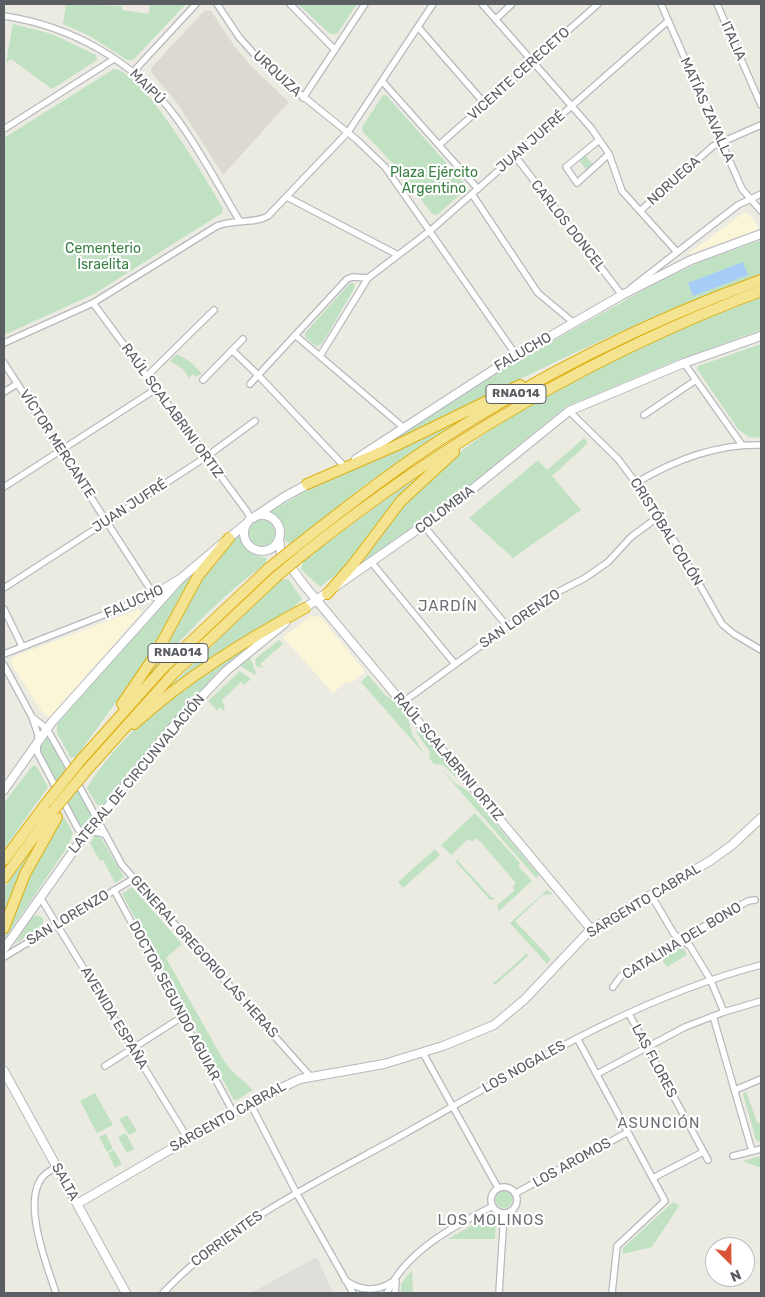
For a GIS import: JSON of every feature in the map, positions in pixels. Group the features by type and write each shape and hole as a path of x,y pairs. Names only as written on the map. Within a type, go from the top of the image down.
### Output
{"highway":[{"name":"RNA014","path":"4,860 92,745 163,668 269,568 371,488 449,434 525,389 626,337 695,306 761,280"},
{"name":"RNA014","path":"4,878 55,814 86,771 173,674 277,576 301,556 401,480 495,419 561,381 633,345 761,291"},
{"path":"307,484 373,456 537,376 626,337"},
{"path":"326,594 351,567 386,518 414,487 441,461 495,419"},
{"path":"92,745 154,657 198,576 229,538"},
{"path":"105,749 154,706 217,659 246,640 305,608"},
{"path":"4,928 32,859 55,814"}],"street":[{"path":"133,72 196,4"},
{"name":"URQUIZA","path":"217,4 256,56 274,75 348,132 385,167 516,355"},
{"path":"290,4 335,50"},
{"path":"303,98 365,4"},
{"path":"4,343 93,303 217,226 239,220 264,219 348,132 433,4"},
{"path":"482,4 572,106 599,140 609,154 622,191 677,252"},
{"path":"496,19 512,4"},
{"name":"VICENTE CERECETO","path":"439,145 598,4"},
{"name":"MATÍAS ZAVALLA","path":"661,4 742,189 761,211"},
{"name":"ITALIA","path":"717,4 761,105"},
{"name":"MAIPÚ","path":"4,16 28,20 60,30 91,44 133,72 174,115 239,220"},
{"name":"JUAN JUFRÉ","path":"320,356 368,278 430,230 478,189 668,21"},
{"path":"418,27 486,104"},
{"path":"4,129 114,59"},
{"path":"382,81 478,189"},
{"name":"NORUEGA","path":"640,211 713,146 761,125"},
{"path":"599,140 566,167 576,182 609,154"},
{"name":"CARLOS DONCEL","path":"515,156 622,295"},
{"path":"472,194 538,293 574,323"},
{"name":"FALUCHO","path":"4,654 156,598 250,520 284,497 344,466 516,355 622,295 738,205 761,194"},
{"path":"287,197 398,255"},
{"path":"622,295 691,260 761,234"},
{"name":"JUAN JUFRÉ","path":"250,384 347,279 353,277 368,278"},
{"name":"RAÚL SCALABRINI ORTIZ","path":"93,303 248,513 250,520"},
{"path":"147,376 214,310"},
{"path":"295,335 404,428"},
{"path":"569,412 684,363 761,336"},
{"path":"203,380 243,339"},
{"path":"232,350 344,466"},
{"name":"VÍCTOR MERCANTE","path":"4,363 156,598"},
{"path":"684,363 742,445"},
{"path":"644,415 696,380"},
{"path":"4,392 18,384"},
{"path":"4,487 156,389"},
{"name":"CRISTÓBAL COLÓN","path":"569,412 618,459 636,482 722,624 734,634 761,650"},
{"name":"COLOMBIA","path":"316,600 424,526 569,412"},
{"name":"JUAN JUFRÉ","path":"4,588 206,457 256,421"},
{"path":"636,482 665,466 688,457 742,445 761,445"},
{"path":"264,516 273,519 280,530 279,539 273,547 264,551 254,549 246,542 244,532 250,520 264,516"},
{"name":"SAN LORENZO","path":"403,702 548,598 572,586 608,562 630,537 658,517"},
{"path":"424,526 508,626"},
{"name":"RAÚL SCALABRINI ORTIZ","path":"279,539 282,554 304,585 591,929"},
{"name":"RAÚL SCALABRINI ORTIZ","path":"264,551 278,557 299,582 304,585"},
{"path":"372,563 455,664"},
{"path":"4,790 48,729 156,598"},
{"name":"LATERAL DE CIRCUNVALACIÓN","path":"4,949 87,832 155,748 204,692 242,657 316,600"},
{"path":"4,609 22,646"},
{"name":"GENERAL GREGORIO LAS HERAS","path":"4,665 32,717 38,735 37,752 78,829 87,832"},
{"name":"GENERAL GREGORIO LAS HERAS","path":"32,717 48,729 117,859 310,1076"},
{"name":"SARGENTO CABRAL","path":"76,1204 233,1112 310,1076 384,1064 423,1053 465,1038 500,1020 542,982 591,929 715,857 761,818"},
{"path":"87,832 103,834"},
{"name":"SAN LORENZO","path":"4,957 133,879"},
{"name":"DOCTOR SEGUNDO AGUIAR","path":"114,890 233,1112"},
{"path":"651,895 674,934 690,946 710,979 724,1012"},
{"name":"AVENIDA ESPAÑA","path":"40,898 188,1139"},
{"name":"CATALINA DEL BONO","path":"613,987 621,976 632,968 748,901 755,900"},
{"name":"LOS NOGALES","path":"297,1194 577,1038 710,979 761,965"},
{"path":"597,1074 675,1031 724,1012 761,1001"},
{"name":"LAS FLORES","path":"629,1014 708,1160"},
{"path":"713,1016 752,1152"},
{"path":"105,1066 182,1017"},
{"path":"577,1038 665,1201 617,1246 612,1293"},
{"path":"423,1053 498,1188 492,1196 493,1206"},
{"name":"SALTA","path":"4,1071 126,1293"},
{"path":"735,1090 761,1079"},
{"path":"250,1103 331,1258 353,1293"},
{"name":"LOS AROMOS","path":"516,1193 628,1132"},
{"path":"733,1156 761,1149"},
{"path":"653,1178 703,1152"},
{"path":"56,1167 40,1179 35,1210 37,1230 56,1293"},
{"name":"LOS AROMOS","path":"498,1188 509,1187 516,1193 517,1205 512,1211 504,1213"},
{"name":"CORRIENTES","path":"163,1293 184,1270 231,1233 256,1216 297,1194"},
{"path":"493,1206 504,1213 499,1293"},
{"path":"388,1293 397,1278 420,1252 439,1237 493,1206"},
{"path":"343,1278 354,1286 370,1289 385,1286 397,1278"},
{"path":"396,1293 397,1278"}],"shaded area":[{"path":"205,10 211,11 235,47 251,66 289,102 223,175 177,103 151,72 151,68"},
{"path":"743,213 748,213 758,225 757,230 687,255"},
{"path":"139,609 141,613 50,717 45,716 15,670 11,662 13,657"},
{"path":"311,616 321,617 365,672 350,684 347,681 333,693 283,637"},
{"path":"317,1257 333,1293 250,1293 262,1287"}],"green space":[{"path":"66,4 122,6 122,10 149,14 150,4 186,4 133,60 127,60 90,36 63,24"},
{"path":"298,4 357,4 337,34 330,34"},
{"path":"13,24 52,34 96,55 97,60 52,89 11,59 6,63"},
{"name":"Cementerio Israelita","path":"114,69 126,74 157,107 203,175 223,208 222,213 94,294 4,335 4,138"},
{"name":"Plaza Ejército Argentino","path":"383,95 386,95 465,184 466,189 437,215 432,214 401,172 363,132 362,127"},
{"path":"585,155 593,165 587,171 579,160"},
{"path":"761,240 761,274 616,334 381,448 511,364 660,281 700,262"},
{"path":"350,283 354,283 355,287 322,344 316,346 306,338 305,333"},
{"path":"761,297 761,330 675,361 565,407 451,500 360,564 410,497 445,464 485,434 529,406 622,356 669,334"},
{"path":"761,344 761,438 749,437 738,429 697,369 698,366"},
{"path":"177,354 191,362 202,374 195,377 193,374 189,378 183,369 170,361"},
{"path":"475,411 365,485 291,544 285,541 285,532 282,524 270,512 320,483"},
{"path":"584,438 587,441 586,445 552,476 581,510 513,558 469,518 538,460 547,470"},
{"path":"432,465 349,565 320,587 301,569 304,560"},
{"path":"262,520 271,524 275,533 271,542 262,546 253,542 249,533 253,524"},
{"path":"239,535 243,545 249,551 257,556 267,558 266,564 216,605 183,637 140,686 172,626 196,587 223,551"},
{"path":"193,572 195,573 145,662 77,756 71,758 57,733 57,723 160,606"},
{"path":"288,579 302,599 295,606 162,694 280,580"},
{"path":"269,630 228,664 194,697 104,807 96,804 87,788 104,763 124,740 169,699"},
{"path":"279,640 283,644 260,664 263,668 256,666 255,659"},
{"path":"250,657 256,673 255,675 240,666"},
{"path":"240,671 251,679 244,685 241,682 222,700 225,707 223,711 220,707 217,710 208,701"},
{"path":"368,675 386,696 393,699 399,705 409,721 412,734 425,755 361,682"},
{"path":"419,730 459,780 443,765 434,764 429,758 430,752 416,732"},
{"path":"47,738 50,739 92,817 86,827 80,826 39,750"},
{"path":"33,765 37,767 48,787 4,849 4,803"},
{"path":"440,768 456,784 467,790 539,875 536,878"},
{"path":"475,813 520,863 518,866 532,881 499,911 497,905 514,891 513,886 516,883 477,838 473,841 467,840 451,855 441,845"},
{"path":"64,817 73,833 68,846 5,939 11,915 28,877 49,839"},
{"path":"95,836 101,838 124,877 115,883 103,860 100,861 90,843"},
{"path":"41,837 4,920 4,888"},
{"path":"435,849 440,855 403,888 398,882"},
{"path":"460,856 458,861 492,898 496,897 493,900 490,900 456,862"},
{"path":"132,887 182,944 166,958 229,1068 253,1090 237,1100 234,1100 122,894"},
{"path":"547,890 553,894 543,895 515,921 551,959 547,964 510,923"},
{"path":"37,915 43,918 43,925 15,944 32,917"},
{"path":"679,947 684,949 687,955 667,967 661,958"},
{"path":"525,951 528,956 495,985 492,981 495,982 526,954"},
{"path":"746,1091 757,1122 761,1124 761,1142 756,1140 743,1094"},
{"path":"95,1093 113,1125 97,1133 80,1101"},
{"path":"127,1115 137,1131 129,1135 119,1119"},
{"path":"126,1133 134,1149 127,1153 118,1137"},
{"path":"106,1134 113,1149 107,1152 99,1137"},
{"path":"114,1150 122,1164 115,1168 108,1153"},
{"path":"761,1156 761,1168 742,1161"},
{"path":"500,1190 508,1190 513,1195 511,1206 500,1208 495,1203 495,1195"},
{"path":"673,1202 679,1206 652,1247 623,1254 623,1248"},
{"path":"488,1216 496,1221 495,1239 448,1239"},
{"path":"412,1270 413,1293 401,1293 401,1284"}],"water":[{"path":"743,262 748,275 693,296 688,283"}],"district":[{"name":"JARDÍN","path":"448,607"},
{"name":"ASUNCIÓN","path":"659,1124"},
{"name":"LOS MOLINOS","path":"491,1221"}]}
